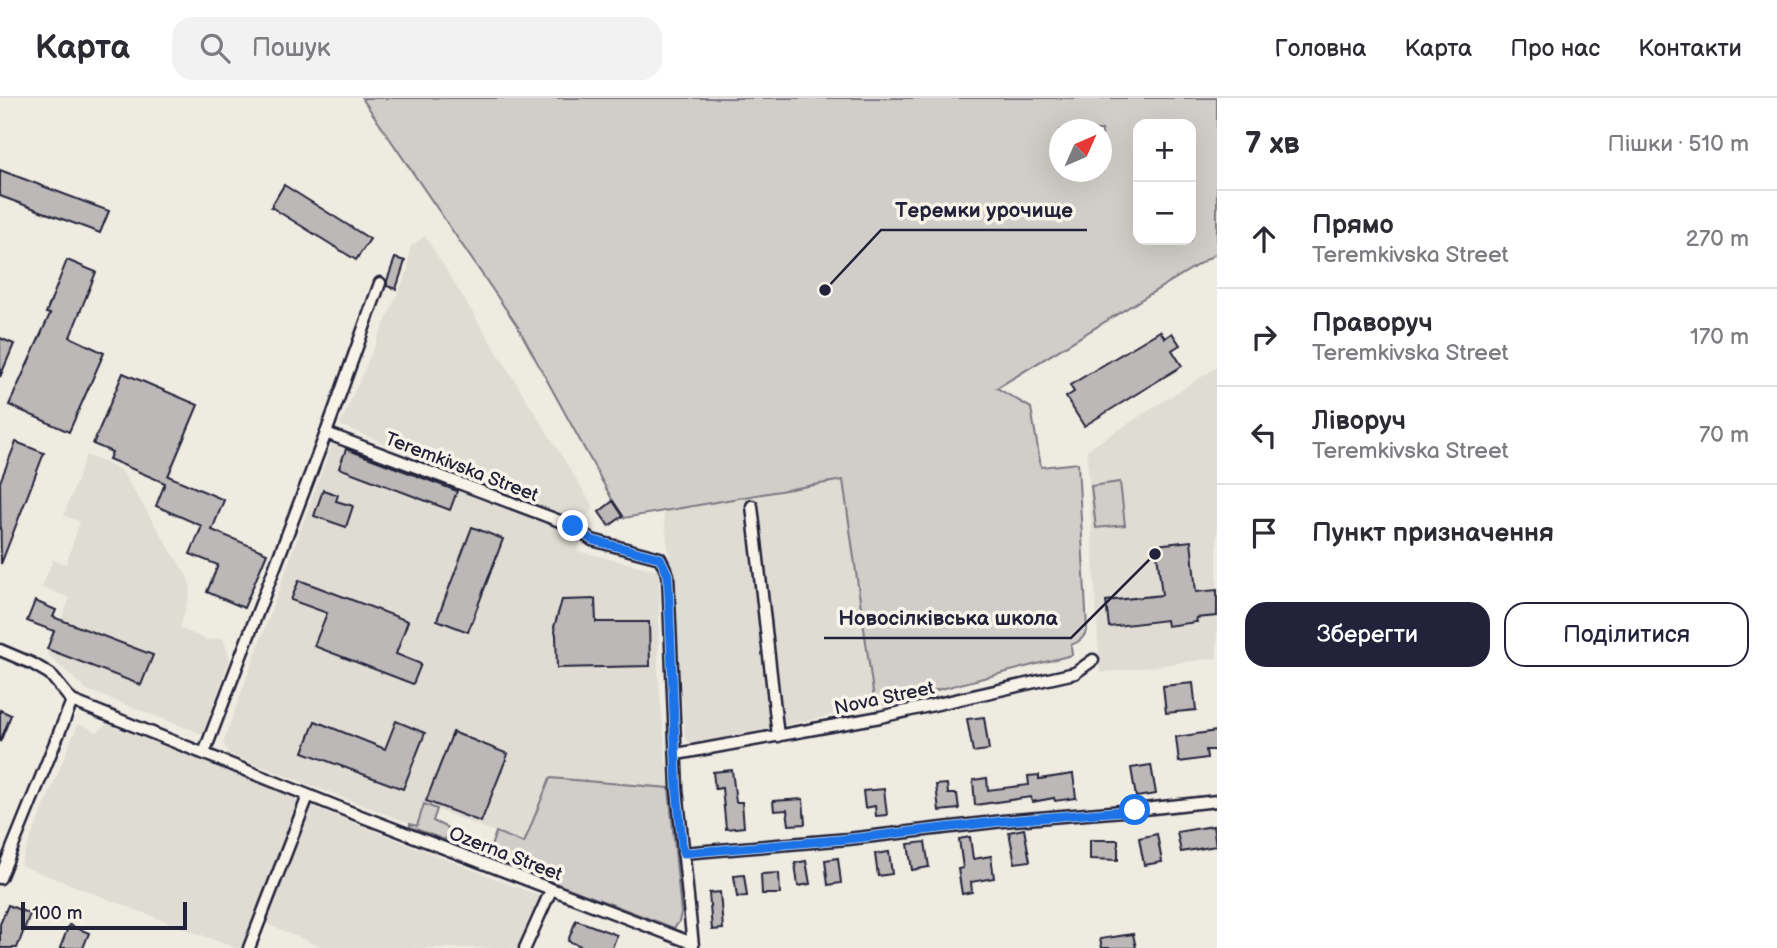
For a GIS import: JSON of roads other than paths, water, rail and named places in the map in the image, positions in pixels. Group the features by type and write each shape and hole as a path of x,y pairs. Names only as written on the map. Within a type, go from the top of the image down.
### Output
{"street":[{"path":"204,752 326,433 380,283"},
{"name":"Teremkivska Street","path":"326,433 573,526 592,540 660,558 668,575 677,789 693,945"},
{"path":"752,506 778,736"},
{"path":"0,650 50,674 72,701 0,878"},
{"name":"Nova Street","path":"677,754 880,717 1075,673 1093,660"},
{"name":"Ozerna Street","path":"72,701 308,796 693,945"},
{"path":"248,948 308,796"},
{"path":"683,853 1217,801"},
{"path":"525,948 551,890"}],"place":[{"name":"Теремки урочище","path":"825,290"},
{"name":"Новосілківська школа","path":"1155,554"}]}
